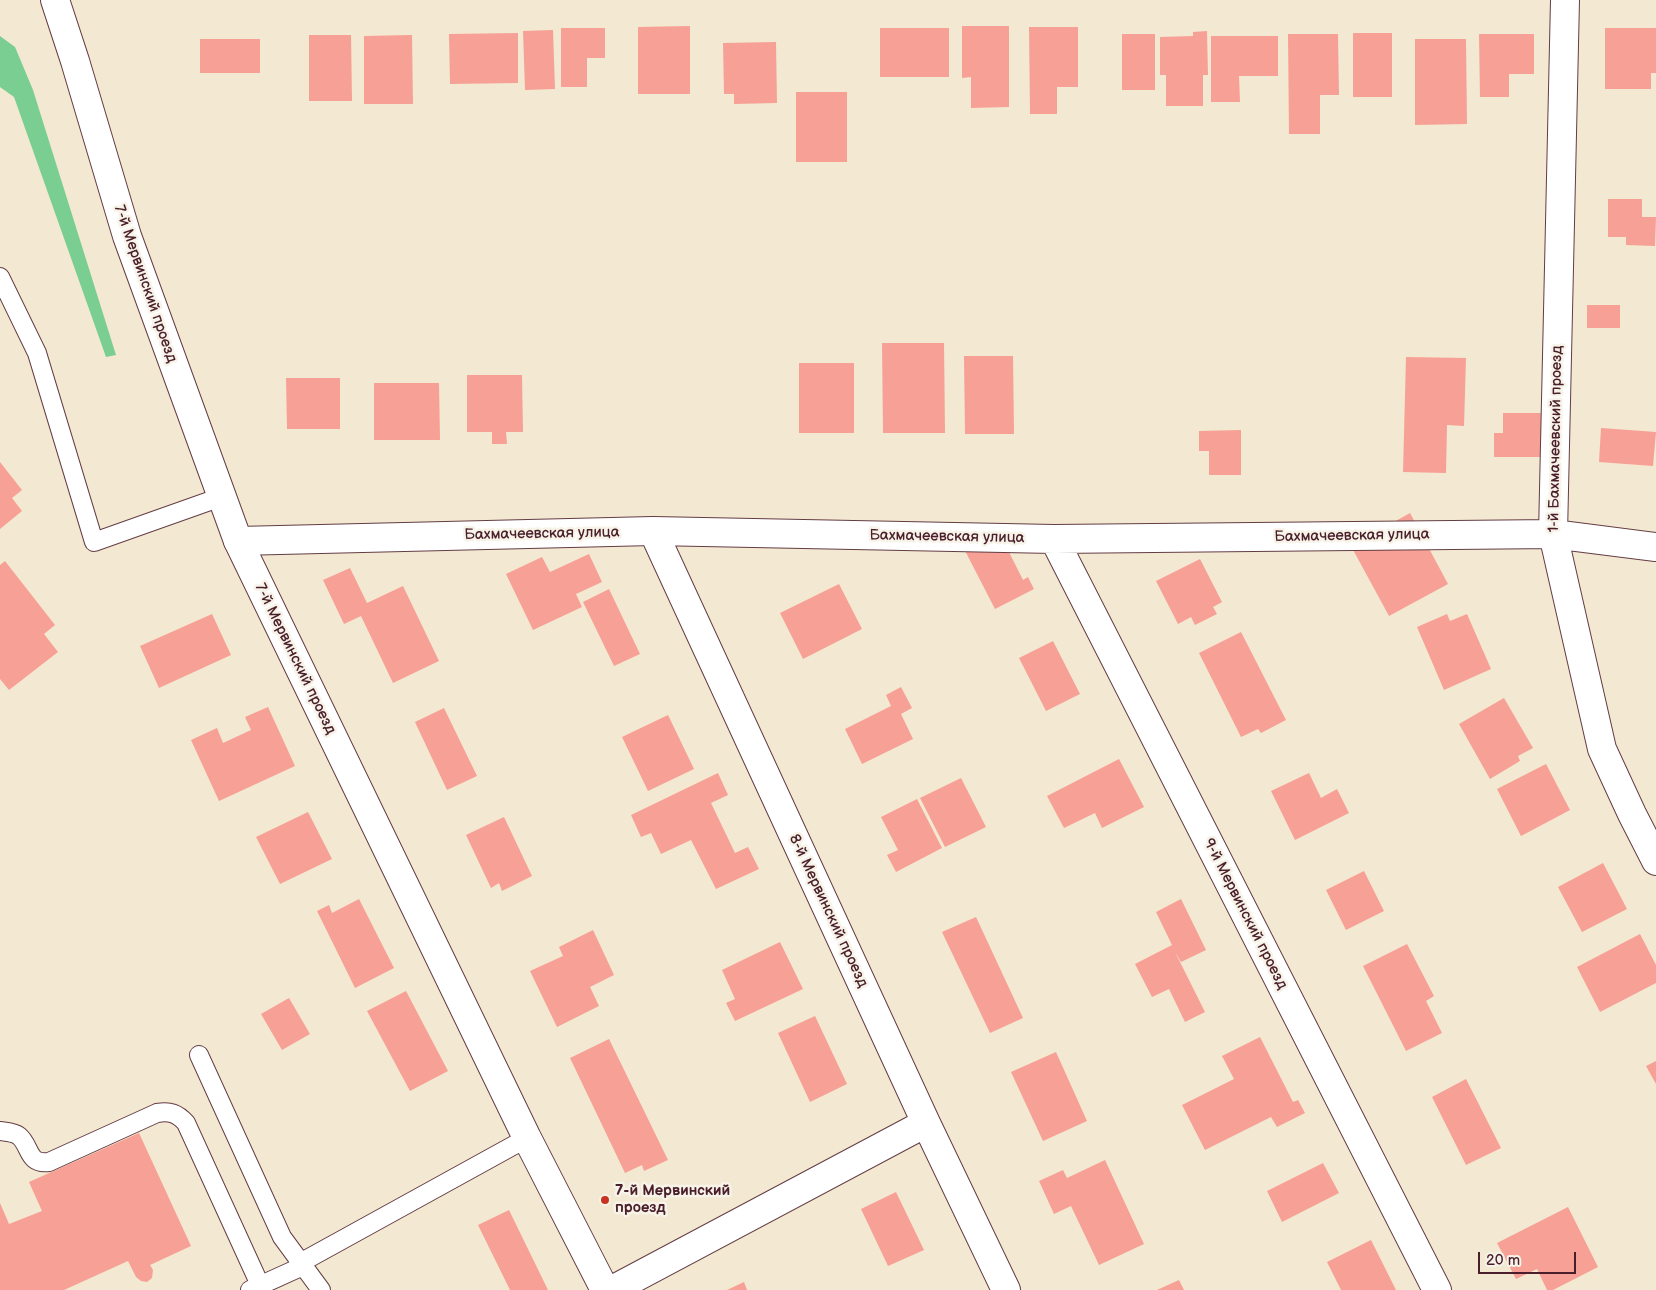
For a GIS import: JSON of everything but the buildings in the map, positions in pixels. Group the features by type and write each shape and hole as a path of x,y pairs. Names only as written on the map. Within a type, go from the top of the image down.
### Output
{"street":[{"name":"7-й Мервинский проезд","path":"55,0 127,236 238,541 527,1138 605,1290"},
{"name":"1-й Бахмачеевский проезд","path":"1565,0 1553,534 1602,749 1656,861"},
{"name":"Бахмачеевская улица","path":"238,541 653,531 1054,539 1553,534 1656,547"},
{"name":"8-й Мервинский проезд","path":"653,531 926,1123 1006,1290"},
{"name":"9-й Мервинский проезд","path":"1054,539 1437,1290"},
{"path":"612,1290 926,1123"}],"lane":[{"path":"0,277 37,353 94,542 221,497"},
{"path":"199,1055 282,1237 320,1290"},
{"path":"0,1131 14,1133 21,1137 29,1154 35,1160 42,1163 49,1162 156,1113 168,1111 180,1115 186,1124 255,1288 302,1264 527,1138"}],"green space":[{"path":"0,36 15,47 33,90 116,355 106,357 14,97 0,87"}],"place":[{"name":"7-й Мервинский проезд","path":"605,1200"}]}
